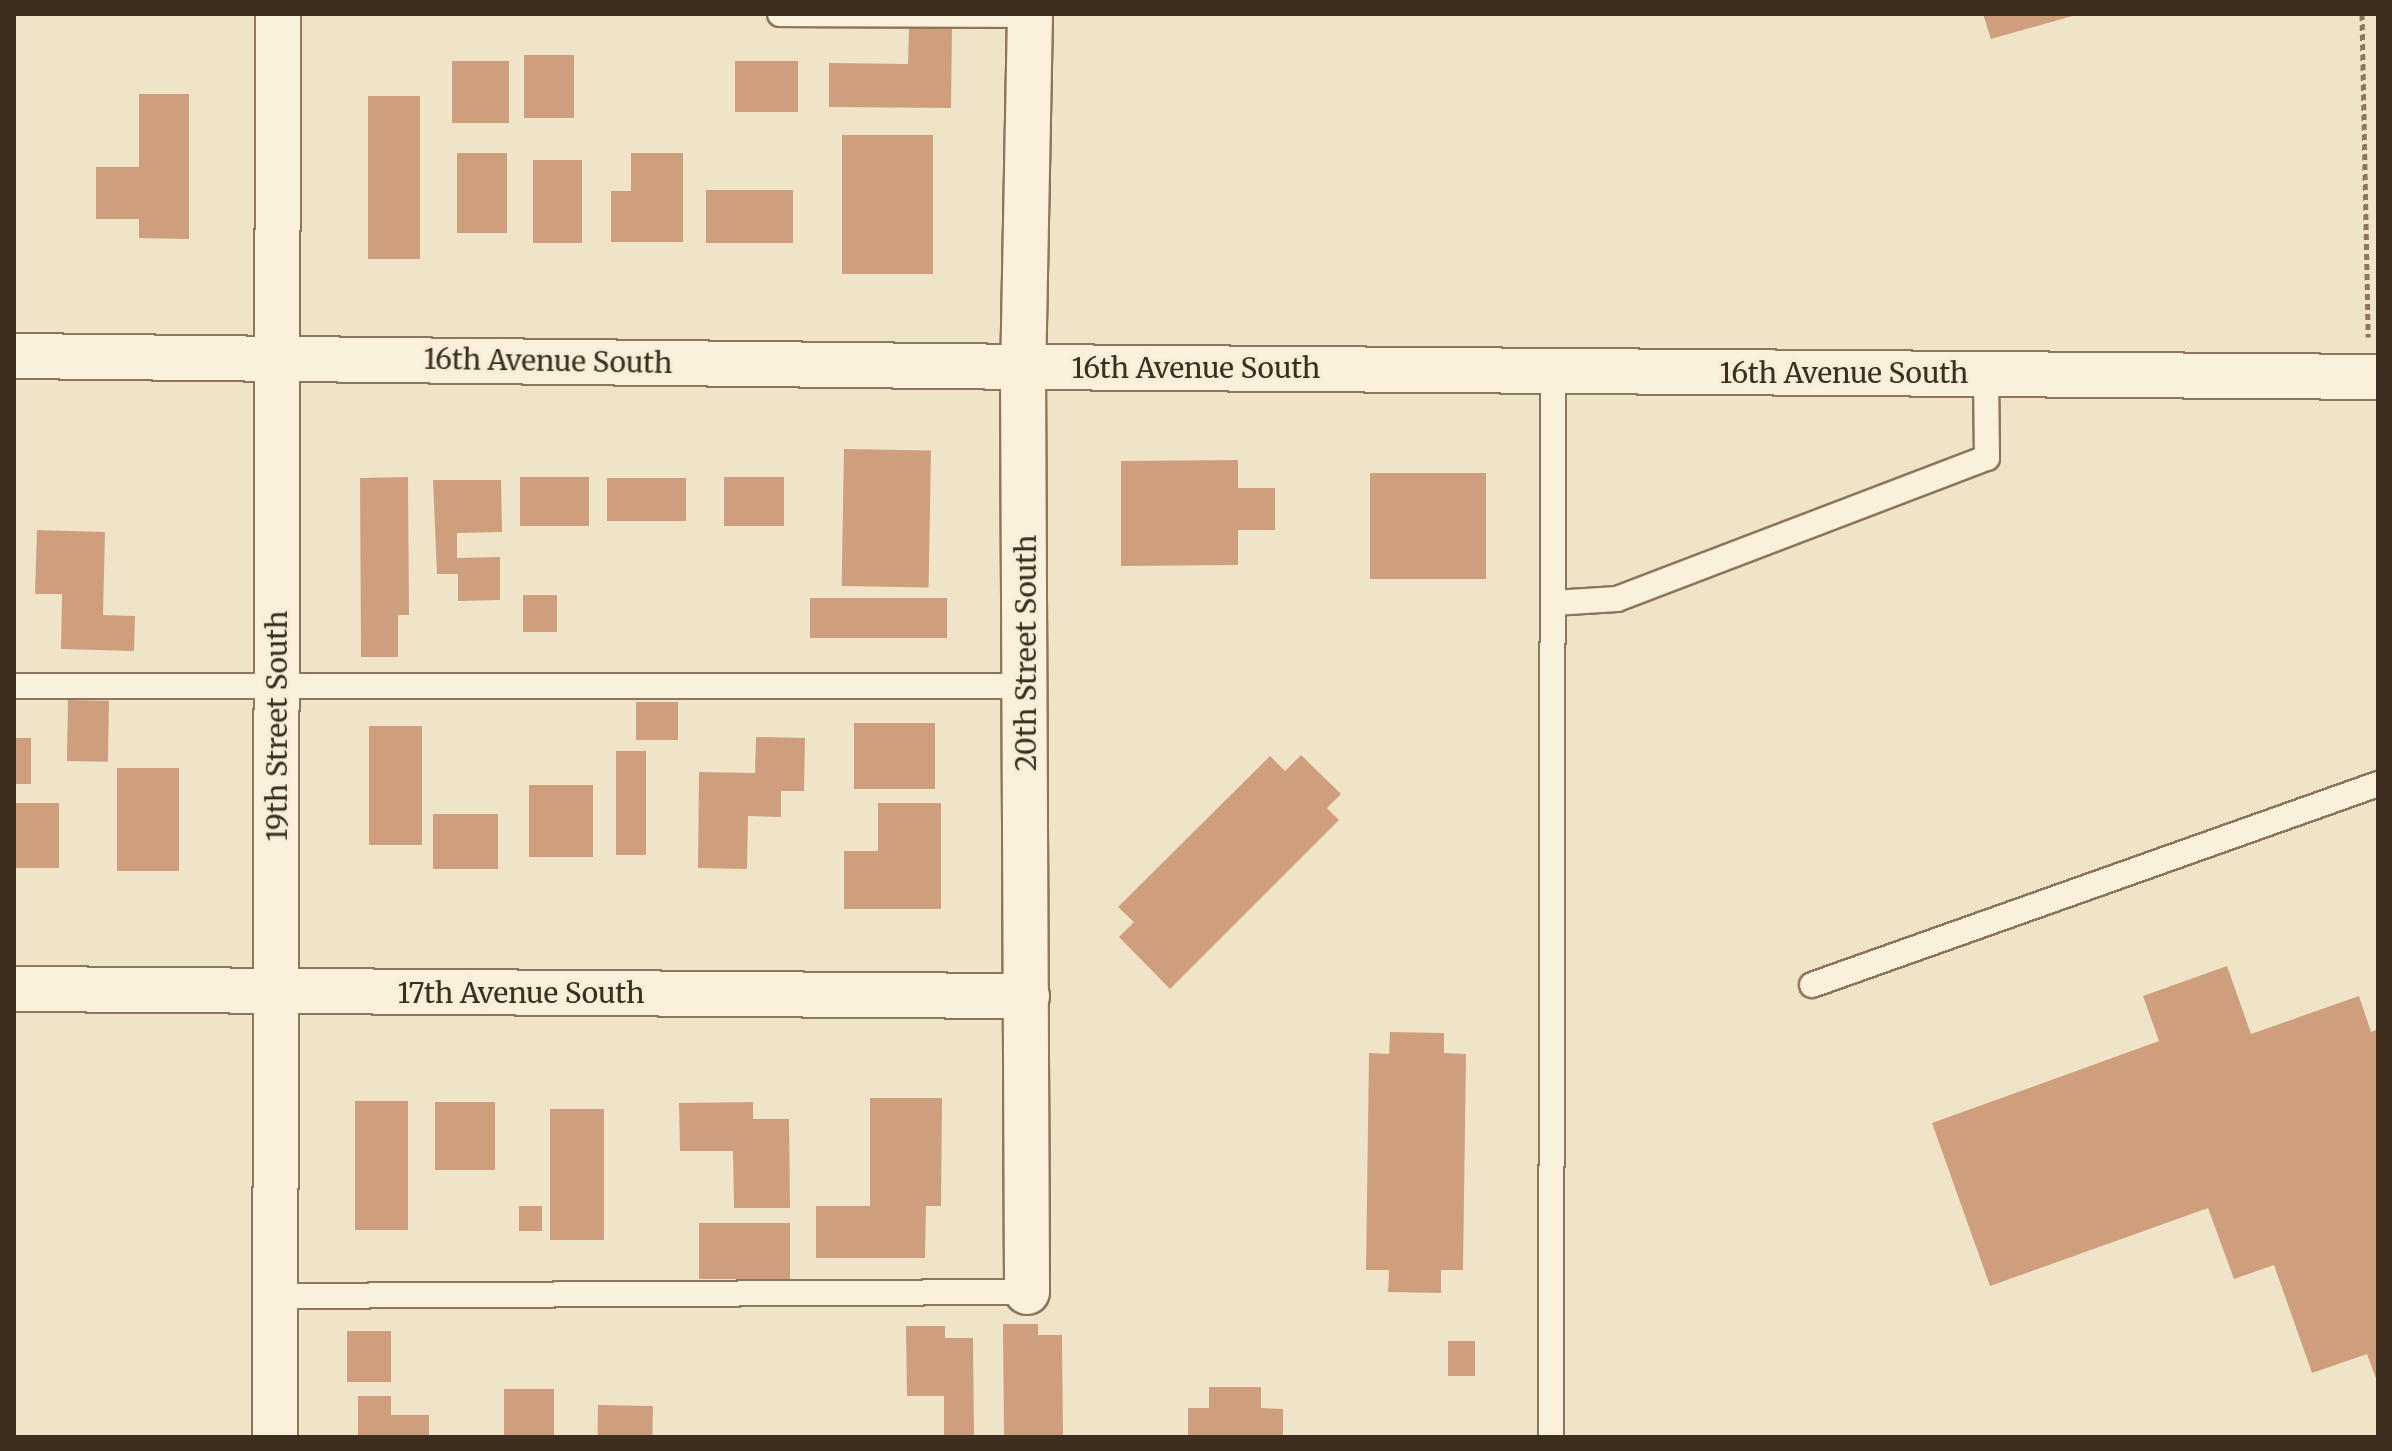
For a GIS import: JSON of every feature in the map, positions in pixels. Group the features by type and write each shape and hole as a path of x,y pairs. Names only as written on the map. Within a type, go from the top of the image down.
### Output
{"street":[{"name":"19th Street South","path":"275,1437 278,14"},
{"name":"20th Street South","path":"1027,1292 1028,686 1023,367 1030,15"},
{"name":"16th Avenue South","path":"14,356 2373,377"},
{"name":"17th Avenue South","path":"14,989 1027,996"}],"lane":[{"path":"780,14 1030,15"},
{"path":"1551,1437 1553,371"},
{"path":"1553,603 1617,599 1987,458 1986,374"},
{"path":"14,686 1028,686"},
{"path":"1812,985 2378,784"},
{"path":"277,1296 1027,1292"}],"path":[{"path":"2362,14 2373,377"}],"building":[{"path":"1983,14 2076,14 2076,15 1991,39"},
{"path":"909,28 952,28 951,108 829,107 829,63 908,64"},
{"path":"524,55 574,55 574,118 524,118"},
{"path":"452,61 509,61 509,123 452,123"},
{"path":"735,61 798,61 798,112 735,112"},
{"path":"139,94 189,94 189,239 139,238 139,219 96,219 96,167 139,167"},
{"path":"368,96 420,96 420,259 368,259"},
{"path":"842,135 933,135 933,274 842,274"},
{"path":"457,153 507,153 507,233 457,233"},
{"path":"631,153 683,153 683,242 611,242 611,191 631,191"},
{"path":"533,160 582,160 582,243 533,243"},
{"path":"706,190 793,190 793,243 706,243"},
{"path":"844,449 931,451 929,587 842,586"},
{"path":"1238,460 1238,488 1275,488 1275,530 1238,530 1238,565 1121,566 1121,461"},
{"path":"1370,473 1486,473 1486,579 1370,579"},
{"path":"408,477 409,615 398,615 398,657 361,657 360,478"},
{"path":"520,477 589,477 589,526 520,526"},
{"path":"724,477 784,477 784,526 724,526"},
{"path":"607,478 686,478 686,521 607,521"},
{"path":"433,480 501,480 502,532 457,533 457,558 500,557 500,600 458,601 458,574 437,574"},
{"path":"37,530 105,532 103,615 135,616 134,651 61,649 62,594 35,594"},
{"path":"523,595 557,595 557,632 523,632"},
{"path":"810,598 947,598 947,638 810,638"},
{"path":"68,700 109,701 108,762 67,761"},
{"path":"636,702 678,702 678,740 636,740"},
{"path":"854,723 935,723 935,789 854,789"},
{"path":"369,726 422,726 422,845 369,845"},
{"path":"756,737 805,738 804,791 781,791 781,817 748,816 747,869 698,868 699,772 755,773"},
{"path":"14,738 31,738 31,784 14,784"},
{"path":"616,751 646,751 646,855 616,855"},
{"path":"1301,755 1341,794 1327,808 1339,820 1170,989 1119,937 1134,922 1118,907 1270,756 1285,771"},
{"path":"117,768 179,768 179,871 117,871"},
{"path":"529,785 593,785 593,857 529,857"},
{"path":"14,803 59,803 59,868 14,868"},
{"path":"878,803 941,803 941,909 844,909 844,851 878,851"},
{"path":"433,814 498,814 498,869 433,869"},
{"path":"2227,966 2251,1034 2359,996 2371,1032 2378,1029 2378,1384 2367,1354 2312,1373 2274,1265 2234,1279 2208,1208 1990,1286 1932,1123 2159,1041 2143,996"},
{"path":"1390,1032 1444,1033 1444,1053 1466,1054 1463,1270 1441,1270 1441,1293 1388,1292 1389,1270 1366,1270 1369,1053 1389,1054"},
{"path":"870,1098 942,1098 941,1206 926,1206 925,1258 816,1258 816,1206 870,1206"},
{"path":"355,1101 408,1101 408,1230 355,1230"},
{"path":"435,1102 495,1102 495,1170 435,1170"},
{"path":"753,1102 753,1119 789,1119 790,1208 734,1208 733,1151 680,1151 679,1103"},
{"path":"550,1109 604,1109 604,1240 550,1240"},
{"path":"519,1206 542,1206 542,1231 519,1231"},
{"path":"699,1223 790,1223 790,1279 699,1279"},
{"path":"1003,1324 1038,1324 1038,1335 1062,1335 1063,1435 1004,1436"},
{"path":"906,1326 945,1326 945,1338 973,1338 974,1437 944,1437 944,1396 907,1396"},
{"path":"347,1331 391,1331 391,1382 347,1382"},
{"path":"1448,1341 1475,1341 1475,1376 1448,1376"},
{"path":"1209,1387 1261,1387 1261,1408 1283,1409 1283,1437 1188,1437 1188,1408 1209,1408"},
{"path":"504,1389 554,1389 554,1437 504,1437"},
{"path":"358,1396 391,1396 391,1415 429,1415 429,1437 358,1437"},
{"path":"598,1405 653,1406 652,1437 597,1437"}]}
